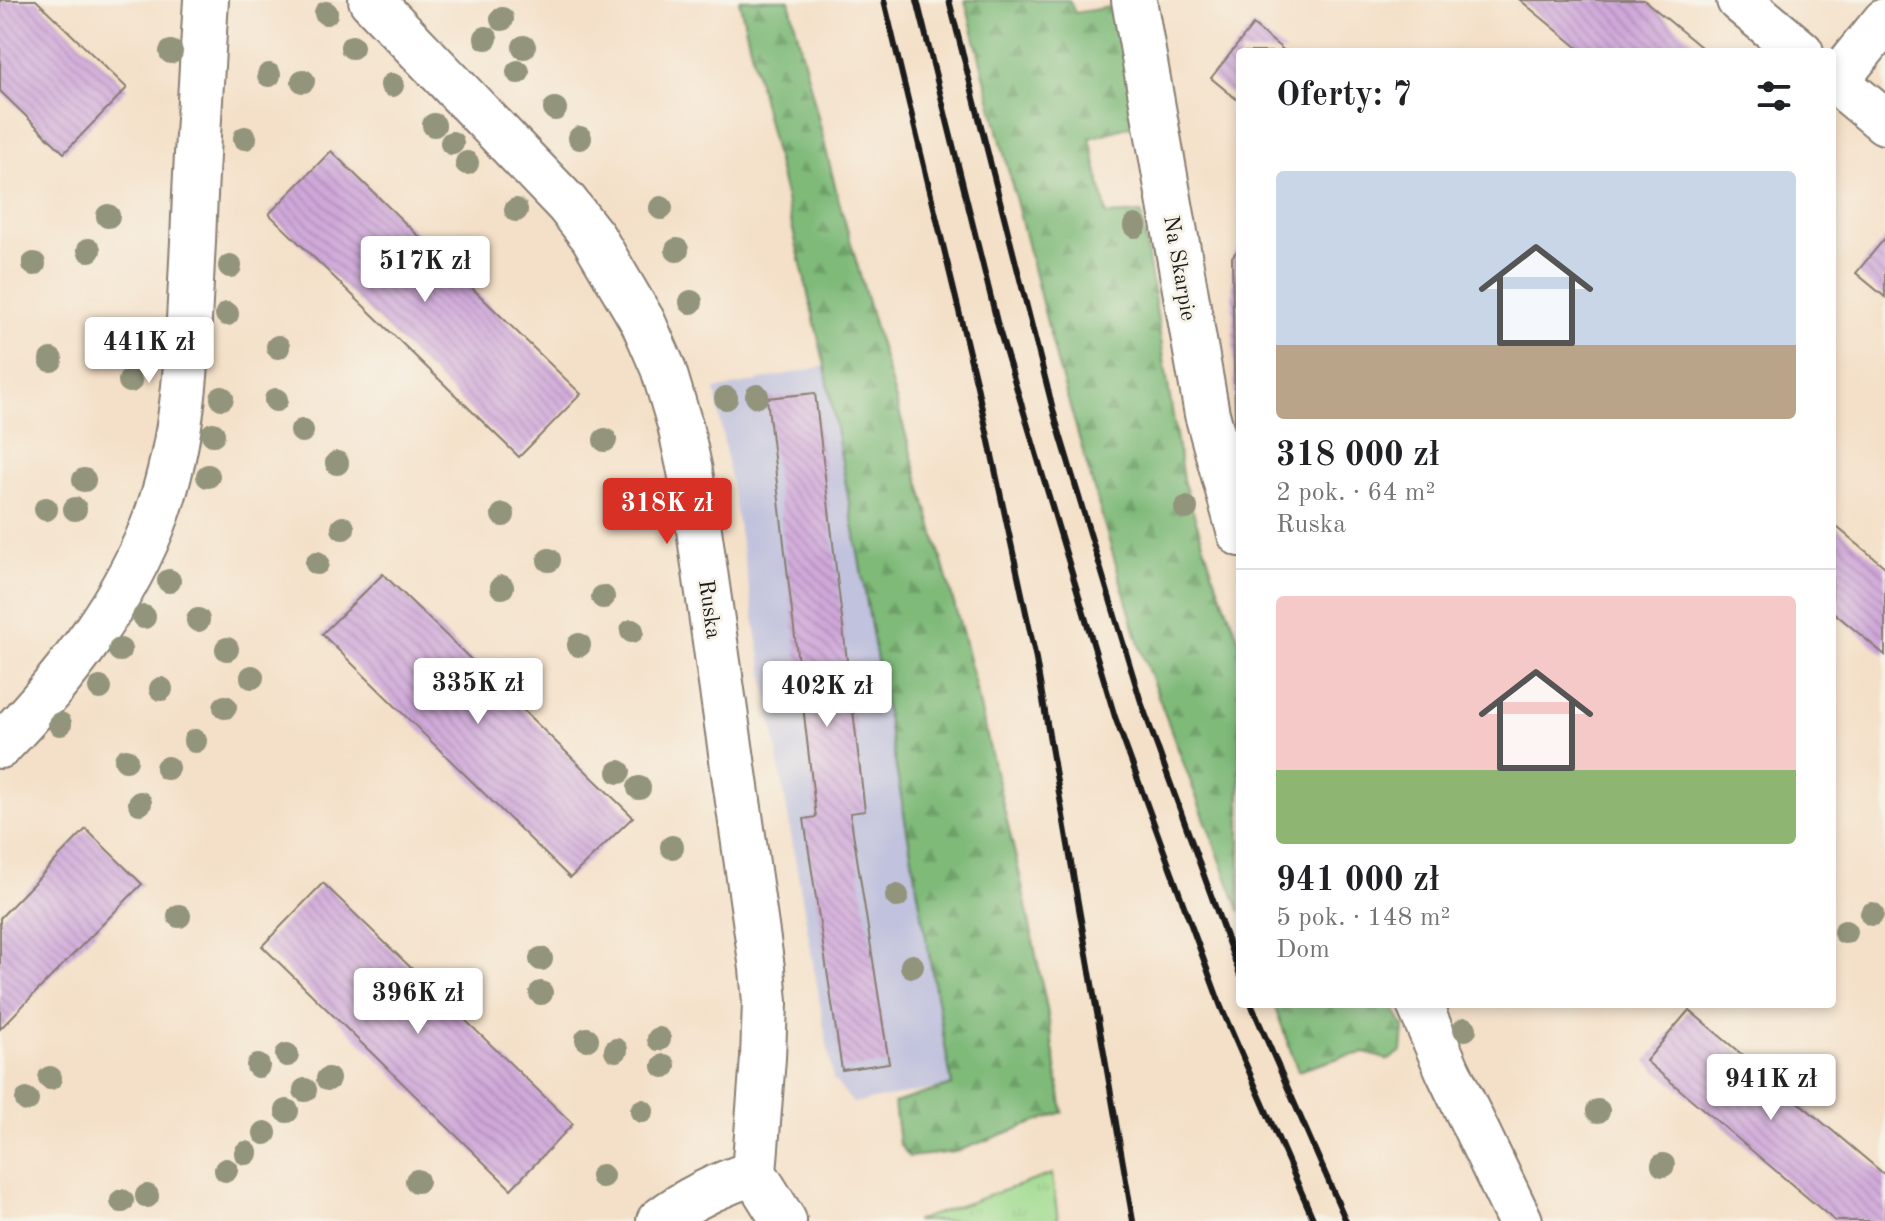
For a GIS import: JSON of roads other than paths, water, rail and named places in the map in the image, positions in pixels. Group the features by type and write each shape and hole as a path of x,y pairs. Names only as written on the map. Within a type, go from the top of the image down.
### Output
{"street":[{"path":"0,746 78,656 98,628 130,573 158,510 169,470 185,373 206,0"},
{"name":"Ruska","path":"371,0 576,215 617,276 643,322 663,368 690,471 762,968 765,1002 763,1058 754,1173"},
{"name":"Na Skarpie","path":"1134,0 1207,414 1236,519"},
{"path":"1739,0 1796,48"},
{"path":"1836,78 1885,21"},
{"path":"1836,82 1885,122"},
{"path":"1421,1008 1520,1221"},
{"path":"659,1221 677,1207 717,1185 754,1173 784,1221"}],"railway":[{"path":"884,0 977,386 1035,654 1133,1221"},
{"path":"917,0 998,326 1115,717 1221,1007 1314,1221"},
{"path":"949,0 1056,421 1141,702 1236,964"},
{"path":"1253,1008 1346,1221"}]}
